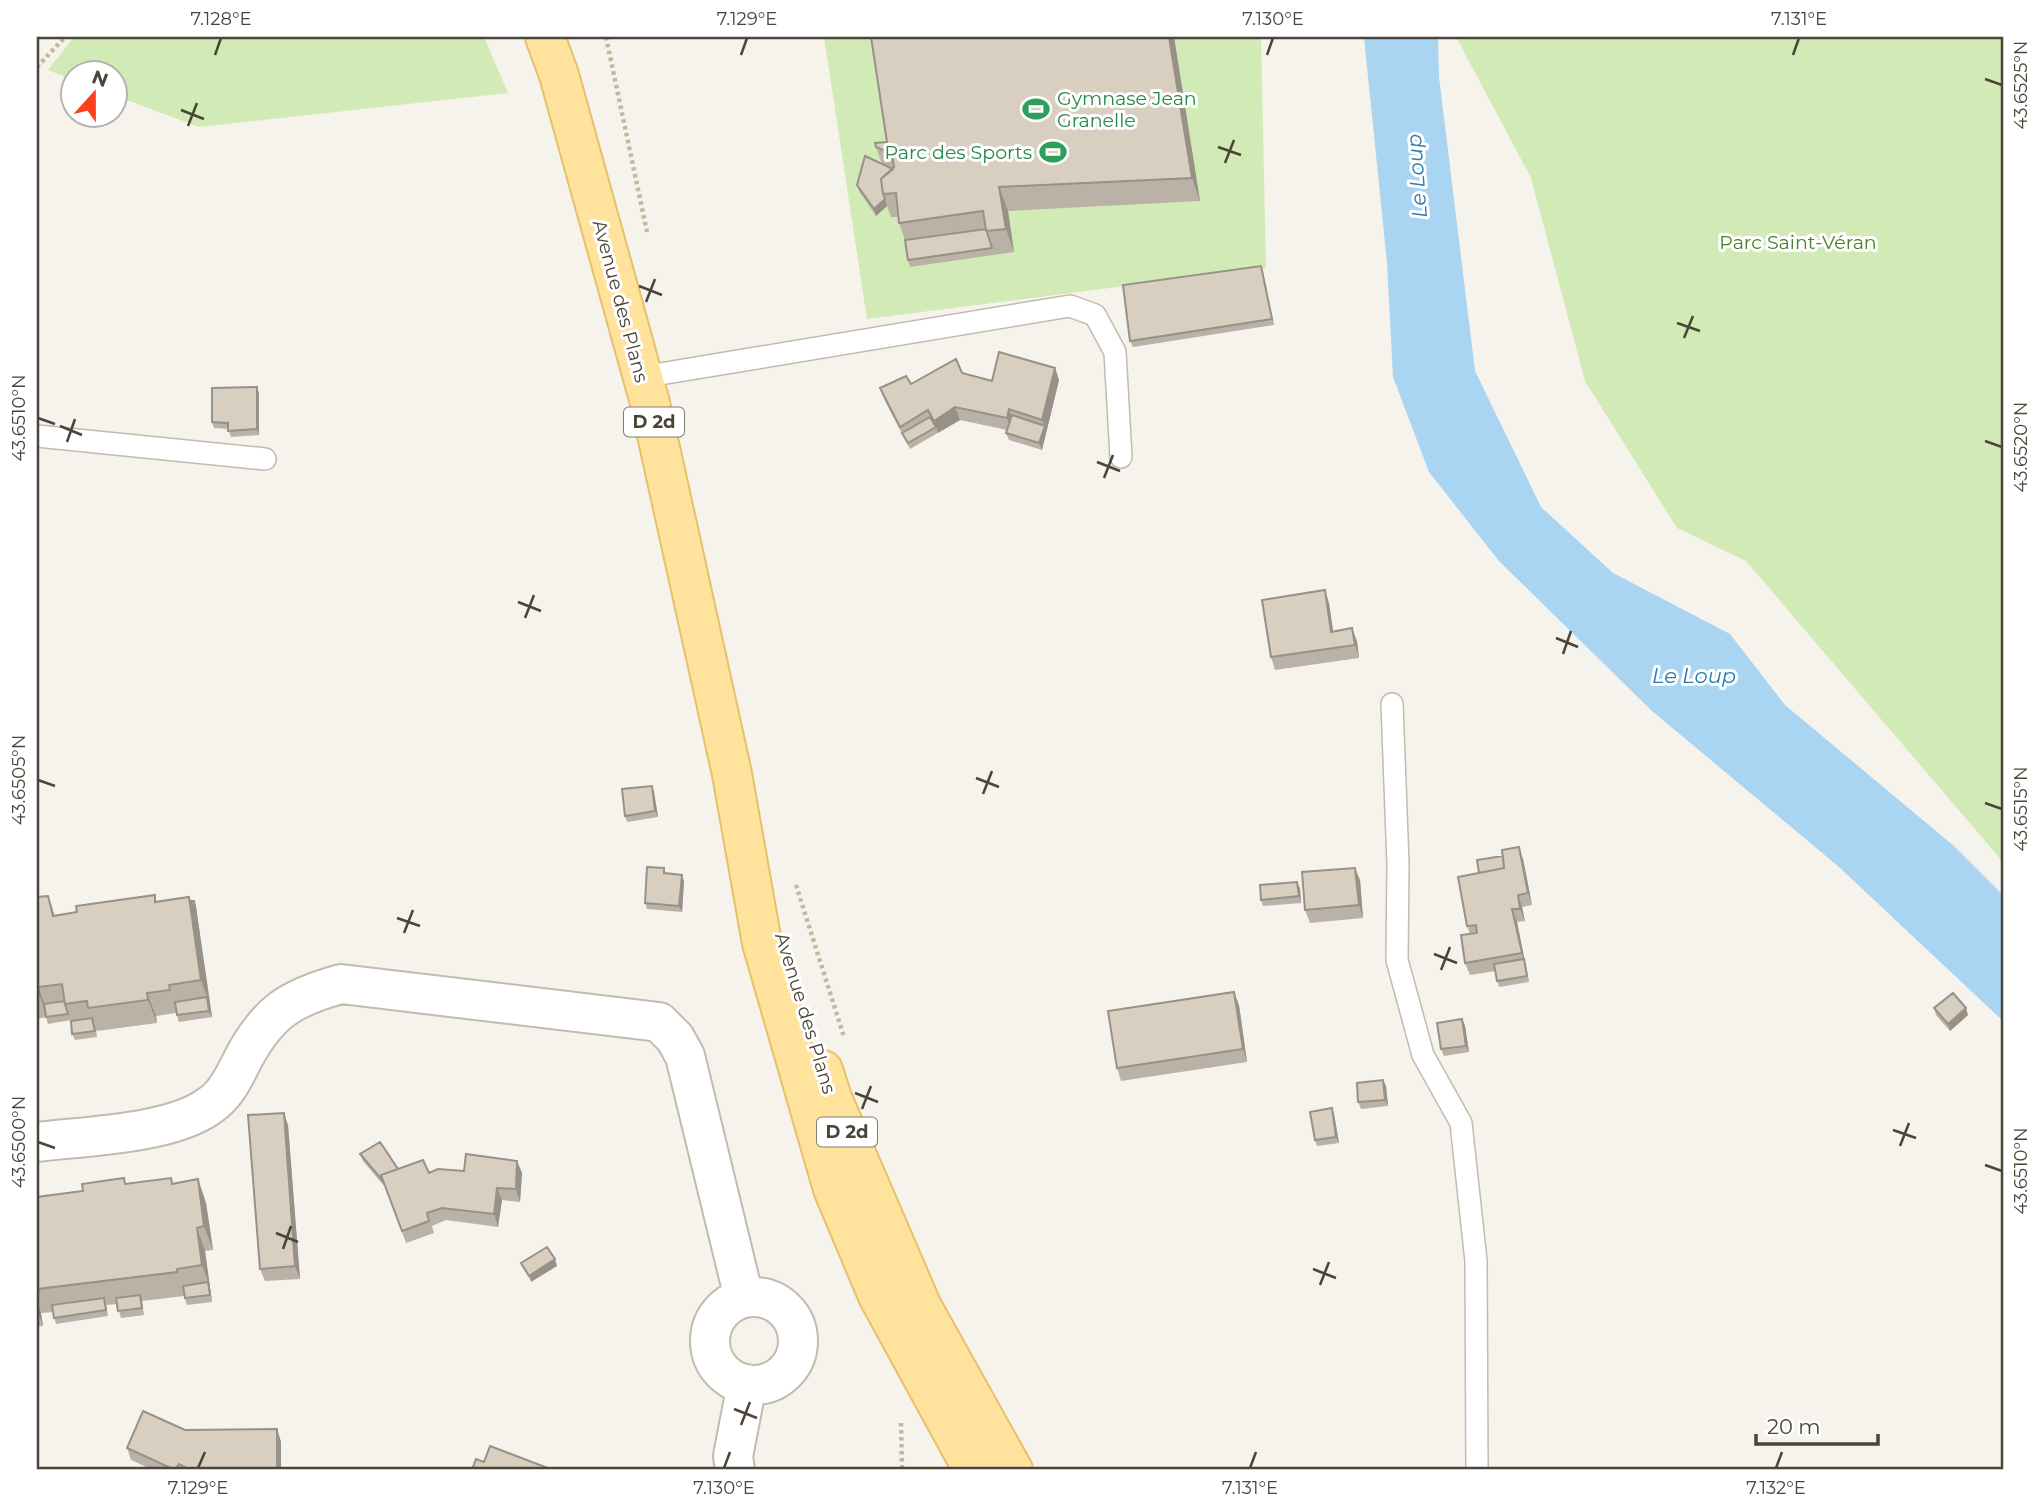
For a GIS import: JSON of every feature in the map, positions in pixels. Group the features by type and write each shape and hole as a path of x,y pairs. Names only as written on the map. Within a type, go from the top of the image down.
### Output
{"main road":[{"name":"Avenue des Plans","path":"537,37 559,75"},
{"name":"Avenue des Plans","path":"545,37 559,75 642,377 732,774 762,943 833,1189 878,1296 977,1461"}],"street":[{"path":"37,1142 184,1120 222,1096 256,1034 276,1012 304,994 341,984 659,1022 675,1038 685,1056 744,1298"},
{"path":"759,1297 785,1308 798,1333 794,1360 786,1372 761,1384 747,1384 732,1379 721,1369 710,1342 712,1327 719,1314 730,1303 759,1297"},
{"path":"735,1470 733,1456 747,1384"}],"lane":[{"path":"642,377 1070,306 1095,315 1115,352 1121,457"},
{"path":"37,436 265,459"},
{"path":"1392,704 1398,864 1397,960 1423,1055 1461,1123 1476,1261 1477,1470"}],"path":[{"path":"37,66 65,37"},
{"path":"606,37 649,238"},
{"path":"793,877 847,1045"}],"green space":[{"path":"74,37 484,37 508,93 199,127 130,101 130,60 60,60 60,75 48,70"},
{"name":"Parc des Sports","path":"824,37 1261,37 1266,268 867,319"},
{"name":"Parc Saint-Véran","path":"1456,37 2003,37 2003,862 1746,561 1677,528 1585,381 1531,178"}],"water":[{"name":"Le Loup","path":"1364,37 1438,37 1439,77 1475,371 1541,507 1613,573 1730,634 1785,705 1954,846 2003,895 2003,1021 1839,867 1652,711 1499,561 1429,472 1393,377 1387,263"}],"building":[{"name":"Gymnase Jean Granelle","path":"871,37 1169,37 1192,178 999,187 1006,229 986,231 983,211 899,223 896,193 883,194 881,179 894,167 892,154 876,147 875,143 887,142"},
{"path":"865,156 893,169 881,179 885,199 874,209 857,185"},
{"path":"986,229 992,248 908,260 905,240"},
{"path":"1261,266 1272,319 1130,341 1123,285"},
{"path":"999,352 1055,368 1042,420 1009,409 1007,418 955,407 934,421 928,410 900,427 880,388 906,376 911,384 956,359 962,373 992,381"},
{"path":"257,387 257,429 228,431 228,423 212,422 212,388"},
{"path":"1012,415 1045,426 1039,443 1006,433"},
{"path":"930,417 936,427 908,443 902,433"},
{"path":"1325,590 1331,632 1352,628 1355,645 1271,657 1262,600"},
{"path":"652,786 655,811 625,816 622,789"},
{"path":"1519,847 1528,893 1518,895 1520,909 1512,909 1522,953 1465,963 1461,935 1477,933 1476,925 1467,926 1458,877 1504,868 1502,850"},
{"path":"1503,856 1504,868 1479,873 1477,860"},
{"path":"647,867 664,868 664,873 682,875 679,906 645,903"},
{"path":"1355,868 1359,905 1305,910 1302,872"},
{"path":"1297,882 1299,896 1261,900 1260,885"},
{"path":"155,895 155,902 189,897 201,980 169,985 170,990 147,993 148,1000 88,1008 87,1001 65,1004 62,984 38,987 37,994 37,897 48,896 53,916 77,912 76,906"},
{"path":"1524,959 1527,976 1497,981 1494,964"},
{"path":"1234,992 1243,1049 1117,1068 1108,1011"},
{"path":"1953,993 1966,1008 1948,1024 1934,1008"},
{"path":"207,997 209,1011 177,1015 175,1002"},
{"path":"64,1001 68,1014 46,1017 44,1004"},
{"path":"92,1018 95,1031 72,1034 71,1021"},
{"path":"1462,1019 1466,1046 1441,1049 1437,1023"},
{"path":"1383,1080 1385,1100 1358,1102 1357,1083"},
{"path":"1332,1108 1336,1137 1315,1140 1310,1112"},
{"path":"284,1113 295,1266 260,1269 248,1115"},
{"path":"380,1142 398,1169 381,1175 383,1181 360,1154"},
{"path":"466,1154 517,1161 516,1189 497,1188 494,1214 442,1208 427,1213 429,1221 402,1231 381,1175 423,1160 429,1173 438,1169 464,1171"},
{"path":"124,1178 125,1184 171,1178 172,1184 198,1179 204,1226 197,1228 202,1265 177,1269 177,1272 37,1289 37,1197 83,1191 82,1184"},
{"path":"547,1247 555,1259 529,1276 521,1263"},
{"path":"208,1282 210,1295 185,1298 183,1286"},
{"path":"140,1295 142,1308 118,1311 116,1298"},
{"path":"104,1298 106,1310 54,1318 52,1305"},
{"path":"143,1411 185,1430 277,1429 277,1470 190,1470 179,1464 175,1470 127,1448"},
{"path":"490,1446 553,1470 472,1470 476,1459 484,1462"}],"place":[{"name":"Gymnase Jean Granelle","path":"1036,109"},
{"name":"Parc des Sports","path":"1053,152"}]}
